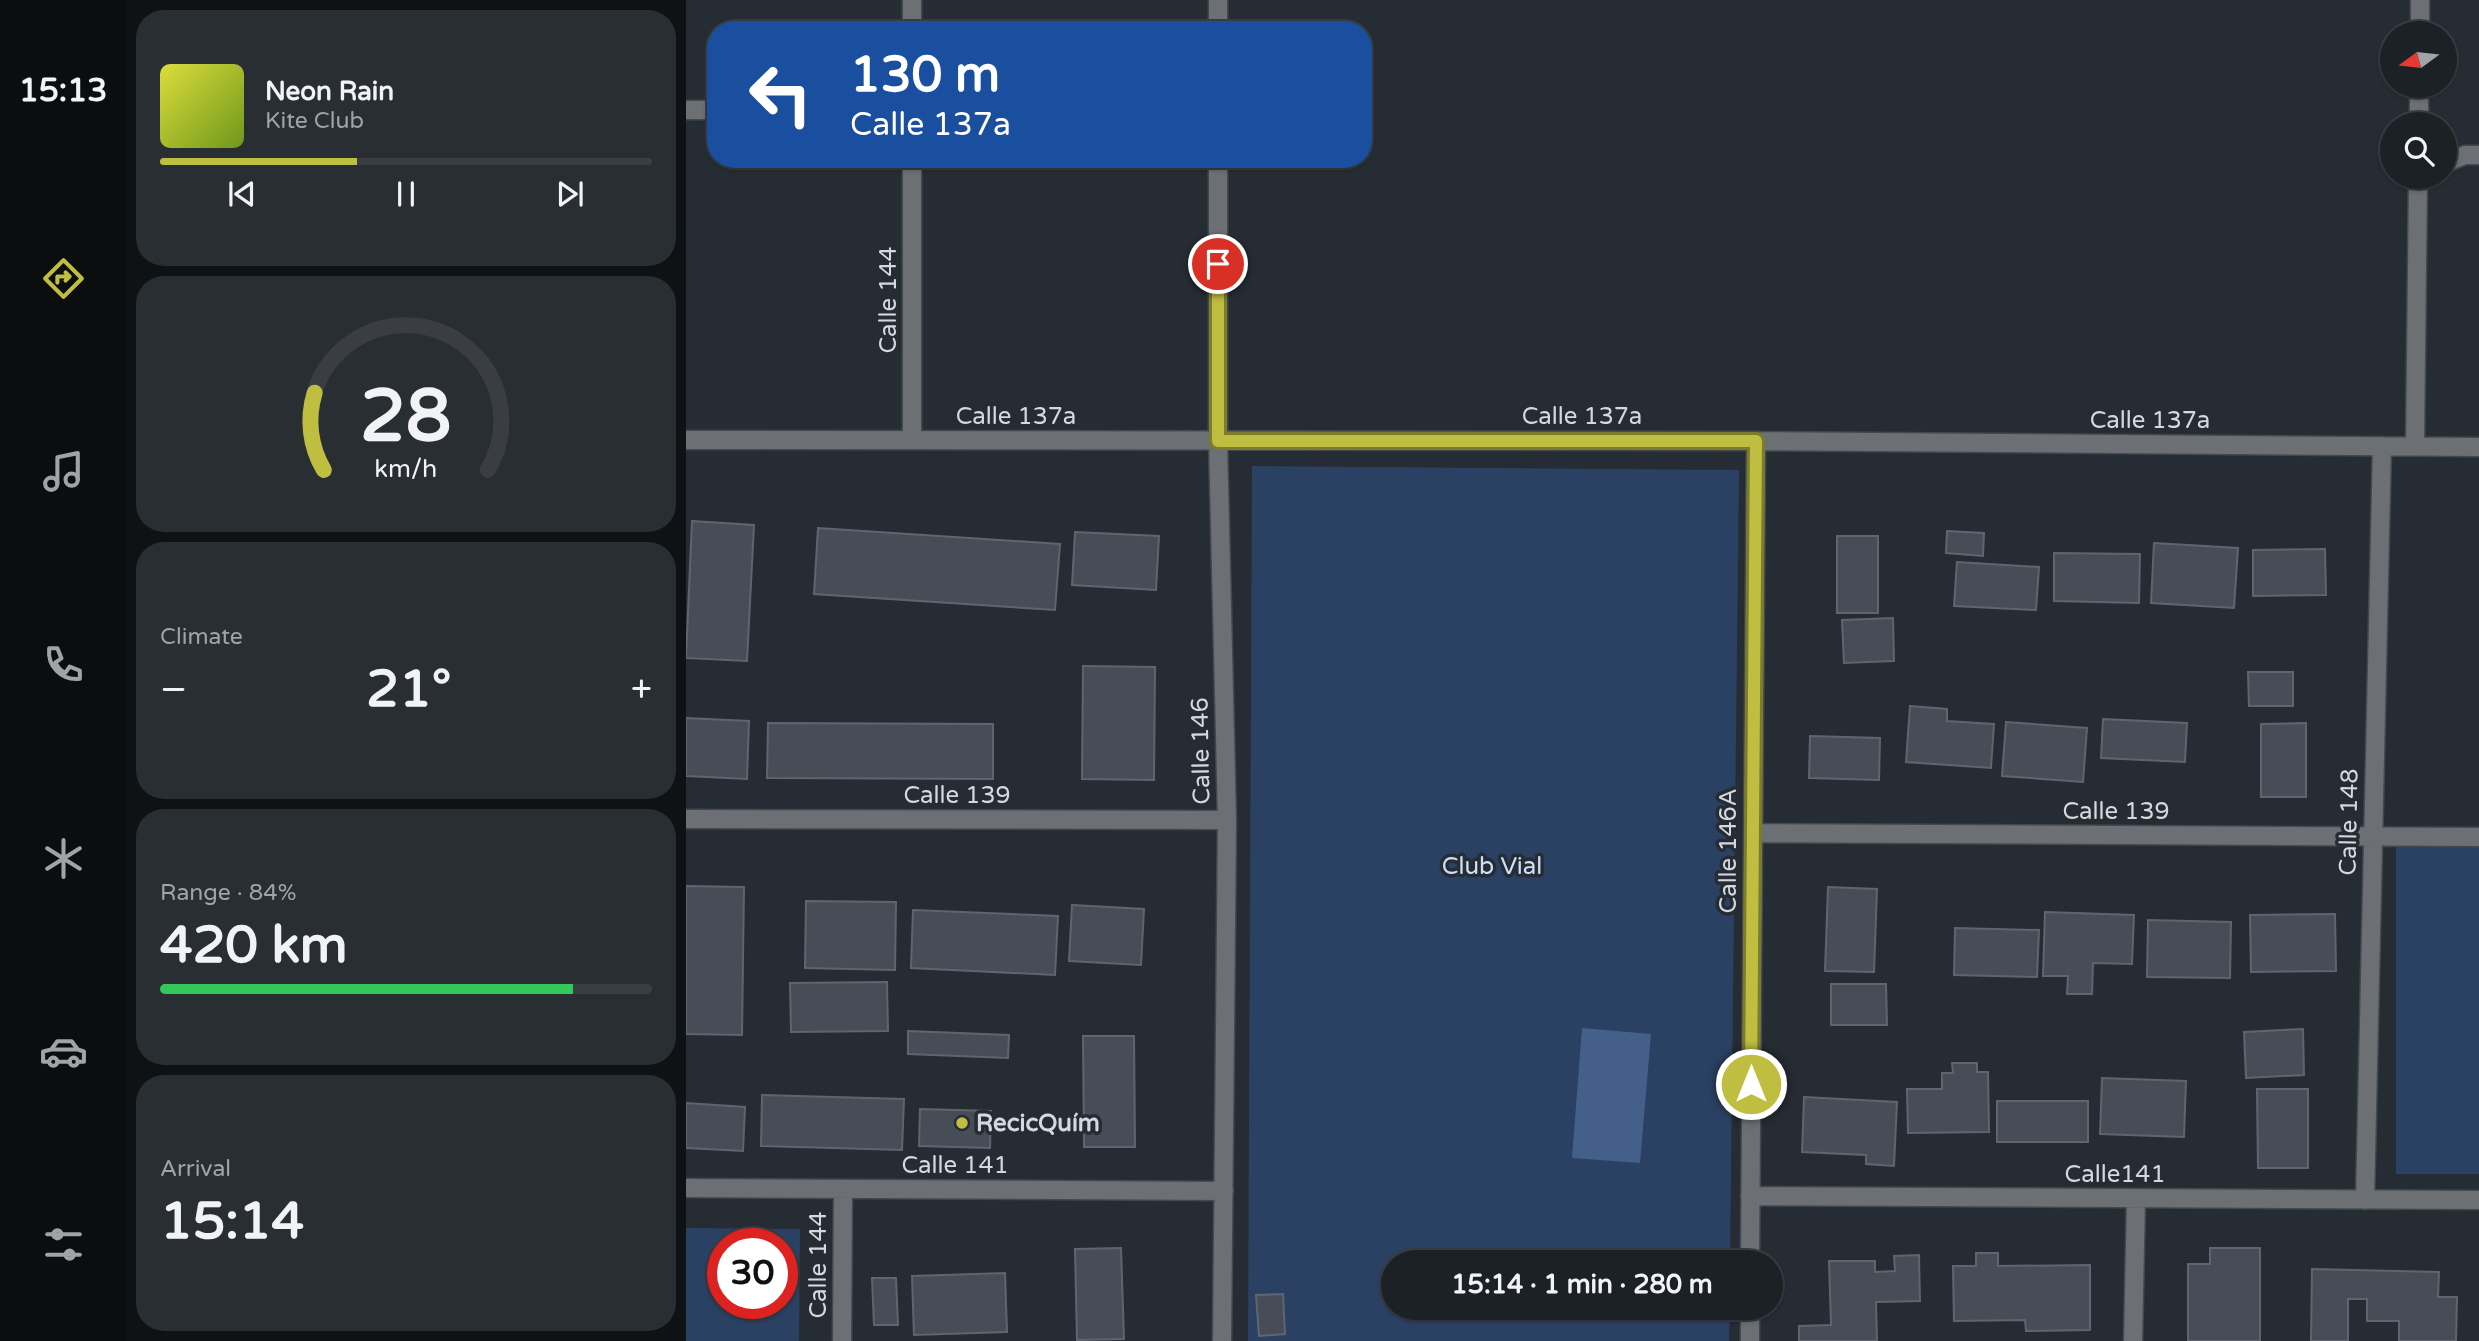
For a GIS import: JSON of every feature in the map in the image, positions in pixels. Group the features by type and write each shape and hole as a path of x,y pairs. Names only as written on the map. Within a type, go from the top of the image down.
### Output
{"street":[{"path":"912,0 912,21"},
{"path":"1218,0 1218,21"},
{"path":"2420,0 2420,21"},
{"path":"686,110 707,110"},
{"path":"2457,158 2479,155"},
{"name":"Calle 144","path":"912,168 912,440"},
{"name":"Calle 146","path":"1218,168 1218,441 1227,820 1222,1341"},
{"path":"2415,446 2418,189"},
{"name":"Calle 137a","path":"686,440 1756,441 2479,447"},
{"name":"Calle 146A","path":"1750,1250 1756,441"},
{"name":"Calle 148","path":"2365,1200 2382,446"},
{"name":"Calle 139","path":"686,819 1227,820"},
{"name":"Calle 139","path":"1753,833 2479,837"},
{"name":"Calle 141","path":"686,1188 1224,1191"},
{"name":"Calle 144","path":"842,1341 843,1189"},
{"name":"Calle141","path":"1750,1196 2479,1200"},
{"path":"2133,1341 2136,1198"},
{"path":"1750,1320 1750,1341"}],"green space":[{"name":"Club Vial","path":"1252,466 1739,470 1730,1250 1381,1250 1381,1320 1730,1320 1729,1341 1248,1341"},
{"path":"2396,846 2479,846 2479,1174 2396,1174"},
{"path":"686,1228 707,1228 707,1319 798,1319 800,1229 799,1341 686,1341"}],"shaded area":[{"path":"1582,1028 1651,1034 1640,1163 1572,1158"}],"building":[{"path":"692,521 754,525 747,661 686,658"},
{"path":"818,528 1060,544 1055,610 814,594"},
{"path":"1947,531 1984,533 1983,556 1946,553"},
{"path":"1075,532 1159,536 1156,590 1072,585"},
{"path":"1837,536 1878,536 1878,613 1837,613"},
{"path":"2154,543 2238,548 2234,608 2151,603"},
{"path":"2325,549 2326,595 2253,596 2253,550"},
{"path":"2054,553 2140,554 2139,603 2054,601"},
{"path":"1957,562 2039,567 2036,610 1954,606"},
{"path":"1893,618 1894,661 1844,663 1842,620"},
{"path":"1083,666 1155,667 1154,780 1082,779"},
{"path":"2248,672 2293,672 2293,706 2249,706"},
{"path":"1910,706 1947,709 1947,721 1994,724 1991,768 1906,762"},
{"path":"686,718 749,721 747,779 686,776"},
{"path":"2103,719 2187,723 2185,762 2101,758"},
{"path":"2006,722 2087,728 2083,782 2002,776"},
{"path":"768,723 993,724 993,779 767,778"},
{"path":"2306,723 2306,797 2261,797 2261,724"},
{"path":"1810,736 1880,738 1879,780 1809,778"},
{"path":"686,886 744,887 742,1035 686,1034"},
{"path":"1828,887 1877,889 1874,972 1825,971"},
{"path":"806,901 896,902 895,970 805,968"},
{"path":"1072,905 1144,909 1141,965 1069,961"},
{"path":"913,910 1058,916 1055,975 911,968"},
{"path":"2045,912 2134,915 2132,964 2093,963 2092,994 2067,994 2068,976 2043,976"},
{"path":"2335,914 2336,971 2251,972 2250,915"},
{"path":"2148,920 2231,922 2230,978 2147,977"},
{"path":"1955,928 2039,930 2037,977 1954,975"},
{"path":"887,982 888,1031 791,1032 790,983"},
{"path":"1831,984 1886,984 1887,1025 1831,1025"},
{"path":"2303,1029 2304,1075 2246,1078 2244,1032"},
{"path":"908,1031 1009,1035 1008,1058 908,1054"},
{"path":"1083,1036 1134,1036 1135,1147 1084,1147"},
{"path":"1952,1063 1977,1063 1977,1072 1988,1072 1989,1132 1908,1133 1907,1089 1942,1089 1942,1073 1953,1073"},
{"path":"2102,1078 2186,1081 2184,1137 2100,1134"},
{"path":"2257,1089 2308,1089 2308,1168 2258,1168"},
{"path":"762,1095 904,1099 902,1150 761,1146"},
{"path":"1804,1097 1897,1102 1894,1166 1866,1164 1866,1155 1802,1152"},
{"path":"1997,1101 2088,1101 2088,1142 1997,1142"},
{"path":"686,1103 745,1107 743,1151 686,1148"},
{"path":"920,1109 991,1111 990,1148 919,1146"},
{"path":"1121,1248 1124,1339 1077,1340 1075,1249"},
{"path":"2210,1248 2260,1248 2260,1341 2188,1341 2188,1264 2210,1264"},
{"path":"1976,1253 1998,1253 1998,1266 2090,1265 2090,1330 2026,1331 2025,1320 1954,1321 1953,1266 1976,1266"},
{"path":"1919,1255 1920,1301 1876,1302 1877,1341 1799,1341 1799,1326 1831,1325 1829,1261 1875,1261 1875,1272 1895,1271 1894,1256"},
{"path":"2312,1269 2439,1272 2438,1297 2457,1297 2456,1341 2399,1341 2399,1321 2367,1321 2367,1299 2348,1299 2348,1341 2311,1341"},
{"path":"1005,1273 1007,1332 914,1335 912,1276"},
{"path":"872,1278 896,1278 898,1325 874,1325"},
{"path":"1283,1294 1285,1334 1259,1336 1256,1295"}],"place":[{"name":"RecicQuím","path":"962,1123"}],"route":[{"path":"1218,264 1218,441 1756,441 1751,1084"}]}
